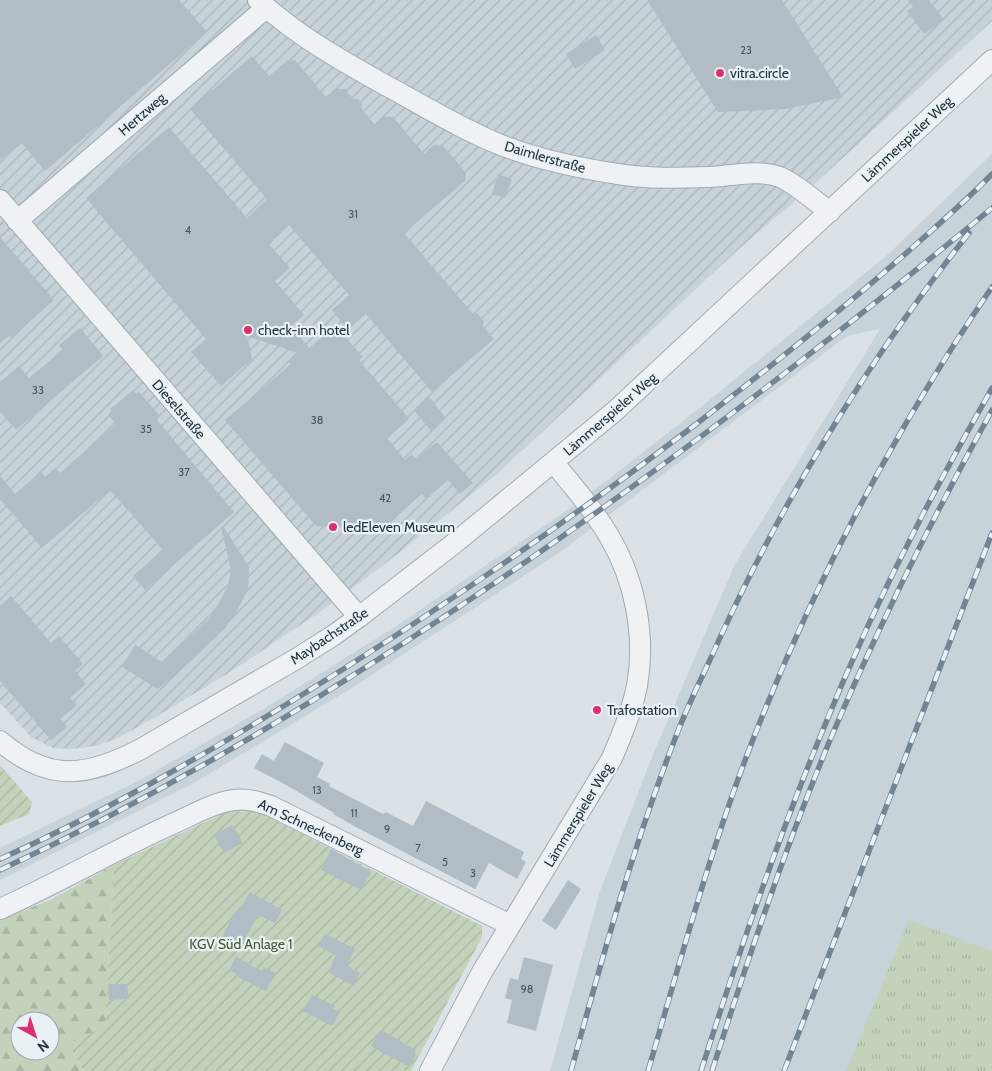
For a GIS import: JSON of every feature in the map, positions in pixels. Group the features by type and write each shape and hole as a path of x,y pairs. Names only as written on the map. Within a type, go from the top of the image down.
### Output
{"street":[{"name":"Daimlerstraße","path":"262,4 317,45 368,75 472,132 514,150 559,163 638,177 683,178 755,174 772,175 789,182 830,212"},
{"name":"Hertzweg","path":"17,221 262,4"},
{"name":"Lämmerspieler Weg","path":"430,1071 482,972 612,758 632,707 637,687 640,639 638,614 631,585 609,536 554,463 679,353 992,60"},
{"name":"Dieselstraße","path":"0,200 359,617"},
{"name":"Maybachstraße","path":"0,741 34,764 61,771 82,772 118,761 296,659 359,617 554,463"},
{"name":"Am Schneckenberg","path":"0,909 38,892 126,845 205,809 222,802 247,799 271,806 510,925"}],"shaded area":[{"path":"0,0 992,0 992,21 809,189 739,249 497,474 385,564 320,612 227,674 154,718 116,739 95,746 72,749 53,748 31,737 0,703"},
{"path":"992,154 992,1071 550,1071 600,891 652,757 735,564 880,329 847,336 560,552 352,688 194,783 0,880 0,848 140,780 275,702 393,628 559,516 702,406 885,257"}],"green space":[{"path":"0,765 32,802 29,814 0,826"},
{"name":"KGV Süd Anlage 1","path":"245,808 261,813 482,926 482,937 411,1071 84,1071 68,1045 105,1025 114,865 226,812"},
{"path":"114,865 105,1025 68,1045 84,1071 0,1071 0,920 50,900"},
{"path":"909,920 992,951 992,1071 846,1071"}],"building":[{"path":"0,0 179,0 207,32 45,171 22,143 0,160"},
{"path":"647,0 782,0 843,97 785,109 718,112"},
{"path":"908,0 929,0 944,20 924,34 907,11 913,7"},
{"path":"596,35 605,50 575,69 566,54"},
{"path":"252,56 269,76 287,61 295,60 326,97 335,89 345,89 353,99 358,99 362,104 361,108 375,125 384,117 393,117 424,154 434,145 443,146 466,173 465,181 404,233 472,313 477,313 484,321 483,326 494,339 432,392 366,314 348,330 332,310 349,295 289,225 269,244 290,268 275,281 304,315 291,326 309,348 335,326 363,357 359,360 409,419 387,438 405,460 412,454 416,459 437,442 473,483 460,494 448,480 426,499 422,494 376,534 364,520 356,528 316,526 225,420 291,364 288,361 298,353 247,336 252,359 221,386 191,352 206,339 86,198 169,127 247,218 267,199 190,109"},
{"path":"498,174 512,179 505,198 492,194"},
{"path":"0,237 54,300 11,338 9,336 0,343"},
{"path":"80,328 103,356 16,430 0,411 0,382 19,366 29,378 63,350 59,345"},
{"path":"133,390 136,394 139,392 160,416 156,419 234,512 145,590 133,576 163,550 110,490 42,548 0,499 0,476 15,494 41,472 45,477 55,468 60,473 116,424 108,414 112,411 110,409"},
{"path":"429,397 446,418 431,431 414,410"},
{"path":"223,526 249,567 248,589 237,611 225,628 158,689 122,667 135,645 162,662 208,620 228,586 231,570 221,527"},
{"path":"11,596 51,643 59,636 83,664 75,671 86,684 70,698 77,705 60,719 67,727 51,740 0,681 0,606"},
{"path":"285,742 324,763 317,777 330,784 329,786 383,814 386,812 413,826 426,801 524,852 521,859 526,862 517,879 489,863 475,889 354,826 254,768 262,754 274,761"},
{"path":"232,825 243,843 224,853 214,835"},
{"path":"331,849 371,872 361,890 321,870"},
{"path":"568,880 581,889 556,930 542,921"},
{"path":"250,892 282,910 275,923 258,915 241,947 222,937 234,914 241,908"},
{"path":"325,934 355,949 347,966 360,973 354,986 328,972 336,955 318,946"},
{"path":"236,957 262,971 264,967 276,974 266,991 238,977 239,975 229,970"},
{"path":"524,957 553,965 536,1031 507,1023 512,1000 505,998 510,978 518,980"},
{"path":"108,984 127,984 129,999 109,1000"},
{"path":"312,995 335,1006 333,1009 340,1012 332,1026 303,1011"},
{"path":"381,1030 416,1050 410,1066 371,1046"}],"railway":[{"path":"0,859 89,816 219,745 390,639 523,550 610,489 778,360 886,271 953,212 992,174"},
{"path":"0,870 67,838 197,769 323,694 508,574 632,487 754,397 874,304 992,208"},
{"path":"571,1071 648,811 683,718 735,605 794,494 859,386 894,334 969,233"},
{"path":"648,1071 697,903 724,819 738,778 778,678 831,562 860,506 923,395 992,287"},
{"path":"701,1071 772,861 803,778 842,683 905,550 992,388"},
{"path":"712,1071 768,904 830,740 867,656 907,573 992,410"},
{"path":"784,1071 992,533"}],"place":[{"name":"vitra.circle","path":"720,73"},
{"name":"check-inn hotel","path":"248,330"},
{"name":"ledEleven Museum","path":"333,527"},
{"name":"Trafostation","path":"597,710"}]}
